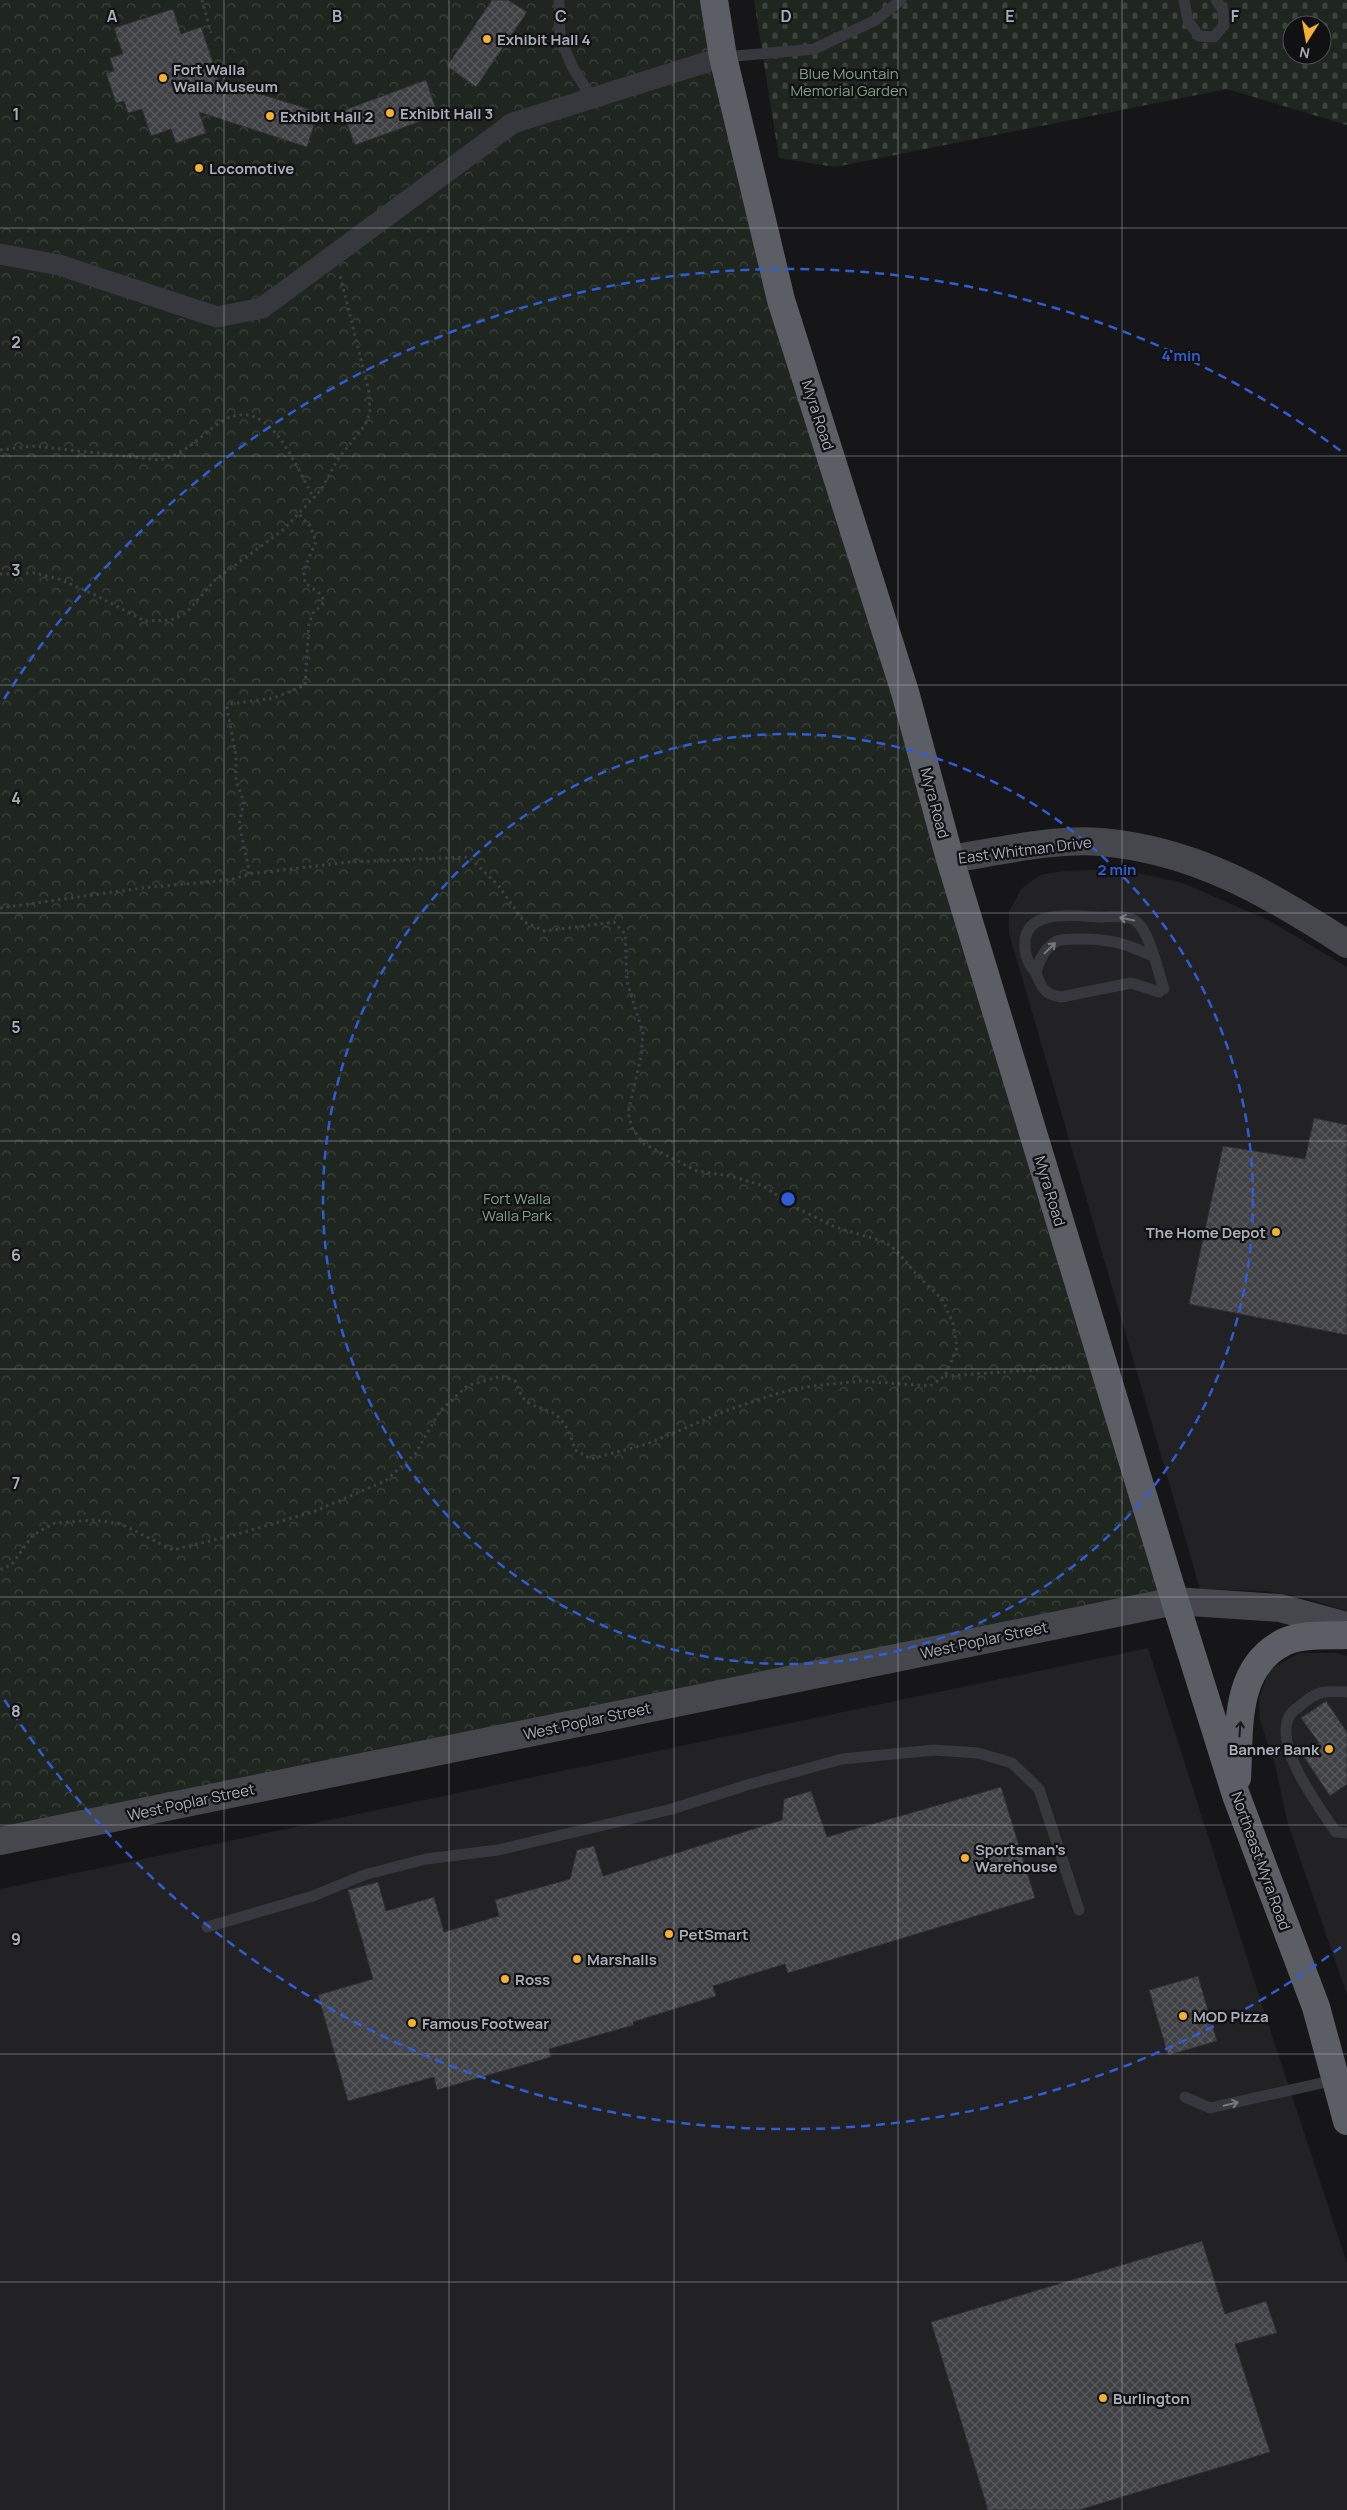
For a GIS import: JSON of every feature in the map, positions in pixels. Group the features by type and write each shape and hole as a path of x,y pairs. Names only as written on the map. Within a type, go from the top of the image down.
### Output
{"highway":[{"name":"Myra Road","path":"714,0 723,57 781,300 905,692 950,859 1175,1601"},
{"name":"Northeast Myra Road","path":"1175,1601 1236,1795 1316,2007 1347,2121"},
{"path":"1236,1795 1242,1699 1254,1668 1279,1644 1303,1637 1347,1635"}],"main road":[{"name":"East Whitman Drive","path":"950,859 1067,842 1100,842 1174,854 1280,900 1347,944"},
{"name":"West Poplar Street","path":"0,1841 1175,1601 1280,1608 1347,1626"}],"street":[{"path":"0,254 59,265 217,317 262,308 513,123 723,57"}],"lane":[{"path":"559,0 560,38 573,68 592,98"},
{"path":"723,57 814,48 876,20 901,0"},
{"path":"1184,0 1188,21 1199,36 1214,37 1224,25 1224,10 1216,0"},
{"path":"1059,915 1131,918 1144,929 1153,956 1161,991 1131,983 1061,998 1051,996 1042,989 1036,973 1028,964 1025,936 1030,928 1042,919 1059,915"},
{"path":"1036,973 1040,960 1046,950 1057,941 1073,939 1112,940 1153,956"},
{"path":"1347,1692 1315,1693 1290,1714 1286,1724 1286,1736 1296,1770 1336,1832 1347,1833"},
{"path":"207,1926 313,1896 364,1875 426,1859 498,1850 672,1809 747,1785 842,1759 934,1750 978,1753 1012,1763 1038,1789 1079,1910"},
{"path":"1185,2097 1210,2108 1335,2080"}],"path":[{"path":"202,0 211,33"},
{"path":"0,574 36,573 59,579 145,621 171,620 186,613 215,580 252,555 299,514 314,498 333,471 338,459 365,425 371,403 334,255"},
{"path":"0,450 33,446 160,460 176,456 225,418 242,413 260,418 278,436 314,498"},
{"path":"250,874 239,824 244,802 236,781 236,756 227,708 230,704 274,698 305,685 310,624 313,613 324,603 323,596 318,590 308,586 305,581 305,570 316,542 310,526 299,514"},
{"path":"0,908 142,888 229,880 250,874 349,862 469,857 498,885 524,922 545,932 614,922 625,934 627,982 642,1033 641,1057 628,1114 632,1128 644,1144 698,1171 730,1176 760,1185 820,1220 885,1242 897,1251 916,1274 942,1299 953,1323 957,1348 945,1376"},
{"path":"0,1570 12,1564 33,1535 55,1523 94,1520 121,1524 173,1550 238,1534 315,1511 385,1481 415,1454 440,1411 467,1386 501,1376 515,1382 523,1398 535,1406 553,1413 562,1420 570,1433 575,1450 591,1459 647,1444 728,1410 779,1393 812,1386 862,1381 930,1386 945,1376 1075,1366"}],"shaded area":[{"path":"1120,869 1183,883 1270,921 1347,967 1347,1611 1309,1599 1266,1591 1200,1589 1009,933 1009,912 1021,889 1040,875 1063,871"},
{"path":"1148,1648 1347,2263 1347,2510 0,2510 0,1889"},
{"path":"1299,1653 1337,1653 1347,1656 1347,1995 1288,1824 1275,1765 1260,1721 1259,1699 1269,1670"}],"green space":[{"name":"Fort Walla Walla Park","path":"0,0 714,0 723,57 1175,1601 0,1841"},
{"name":"Blue Mountain Memorial Garden","path":"754,0 1347,0 1347,125 1227,89 835,167 779,158"}],"building":[{"name":"Exhibit Hall 4","path":"492,0 508,0 527,12 476,87 447,66"},
{"name":"Fort Walla Walla Museum","path":"173,9 181,34 201,27 219,81 318,112 307,147 199,112 206,133 176,143 171,129 151,136 142,109 128,113 124,101 116,103 106,73 114,71 110,58 123,54 114,28"},
{"name":"Exhibit Hall 3","path":"426,80 438,115 355,145 342,111"},
{"name":"The Home Depot","path":"1314,1118 1347,1125 1347,1335 1189,1304 1223,1146 1305,1159"},
{"name":"Banner Bank","path":"1326,1701 1347,1732 1347,1784 1330,1796 1302,1754 1319,1743 1301,1718"},
{"path":"1001,1787 1035,1898 788,1973 785,1964 713,1986 716,1996 633,2022 634,2025 549,2049 551,2057 437,2090 434,2077 348,2101 318,1995 373,1979 348,1890 378,1882 386,1911 434,1897 444,1932 499,1916 495,1900 570,1879 577,1850 594,1846 603,1876 782,1820 784,1799 811,1791 827,1837"},
{"name":"MOD Pizza","path":"1198,1976 1217,2041 1168,2055 1149,1990"},
{"name":"Burlington","path":"1202,2241 1225,2314 1266,2301 1277,2333 1235,2344 1270,2452 1079,2510 988,2510 931,2322"}],"place":[{"name":"Exhibit Hall 4","path":"487,39"},
{"name":"Fort Walla Walla Museum","path":"163,78"},
{"name":"Exhibit Hall 3","path":"390,113"},
{"name":"Exhibit Hall 2","path":"270,116"},
{"name":"Locomotive","path":"199,168"},
{"name":"The Home Depot","path":"1276,1232"},
{"name":"Banner Bank","path":"1329,1749"},
{"name":"Sportsman's Warehouse","path":"965,1858"},
{"name":"PetSmart","path":"669,1934"},
{"name":"Marshalls","path":"577,1959"},
{"name":"Ross","path":"505,1979"},
{"name":"MOD Pizza","path":"1183,2016"},
{"name":"Famous Footwear","path":"412,2023"},
{"name":"Burlington","path":"1103,2398"}]}
